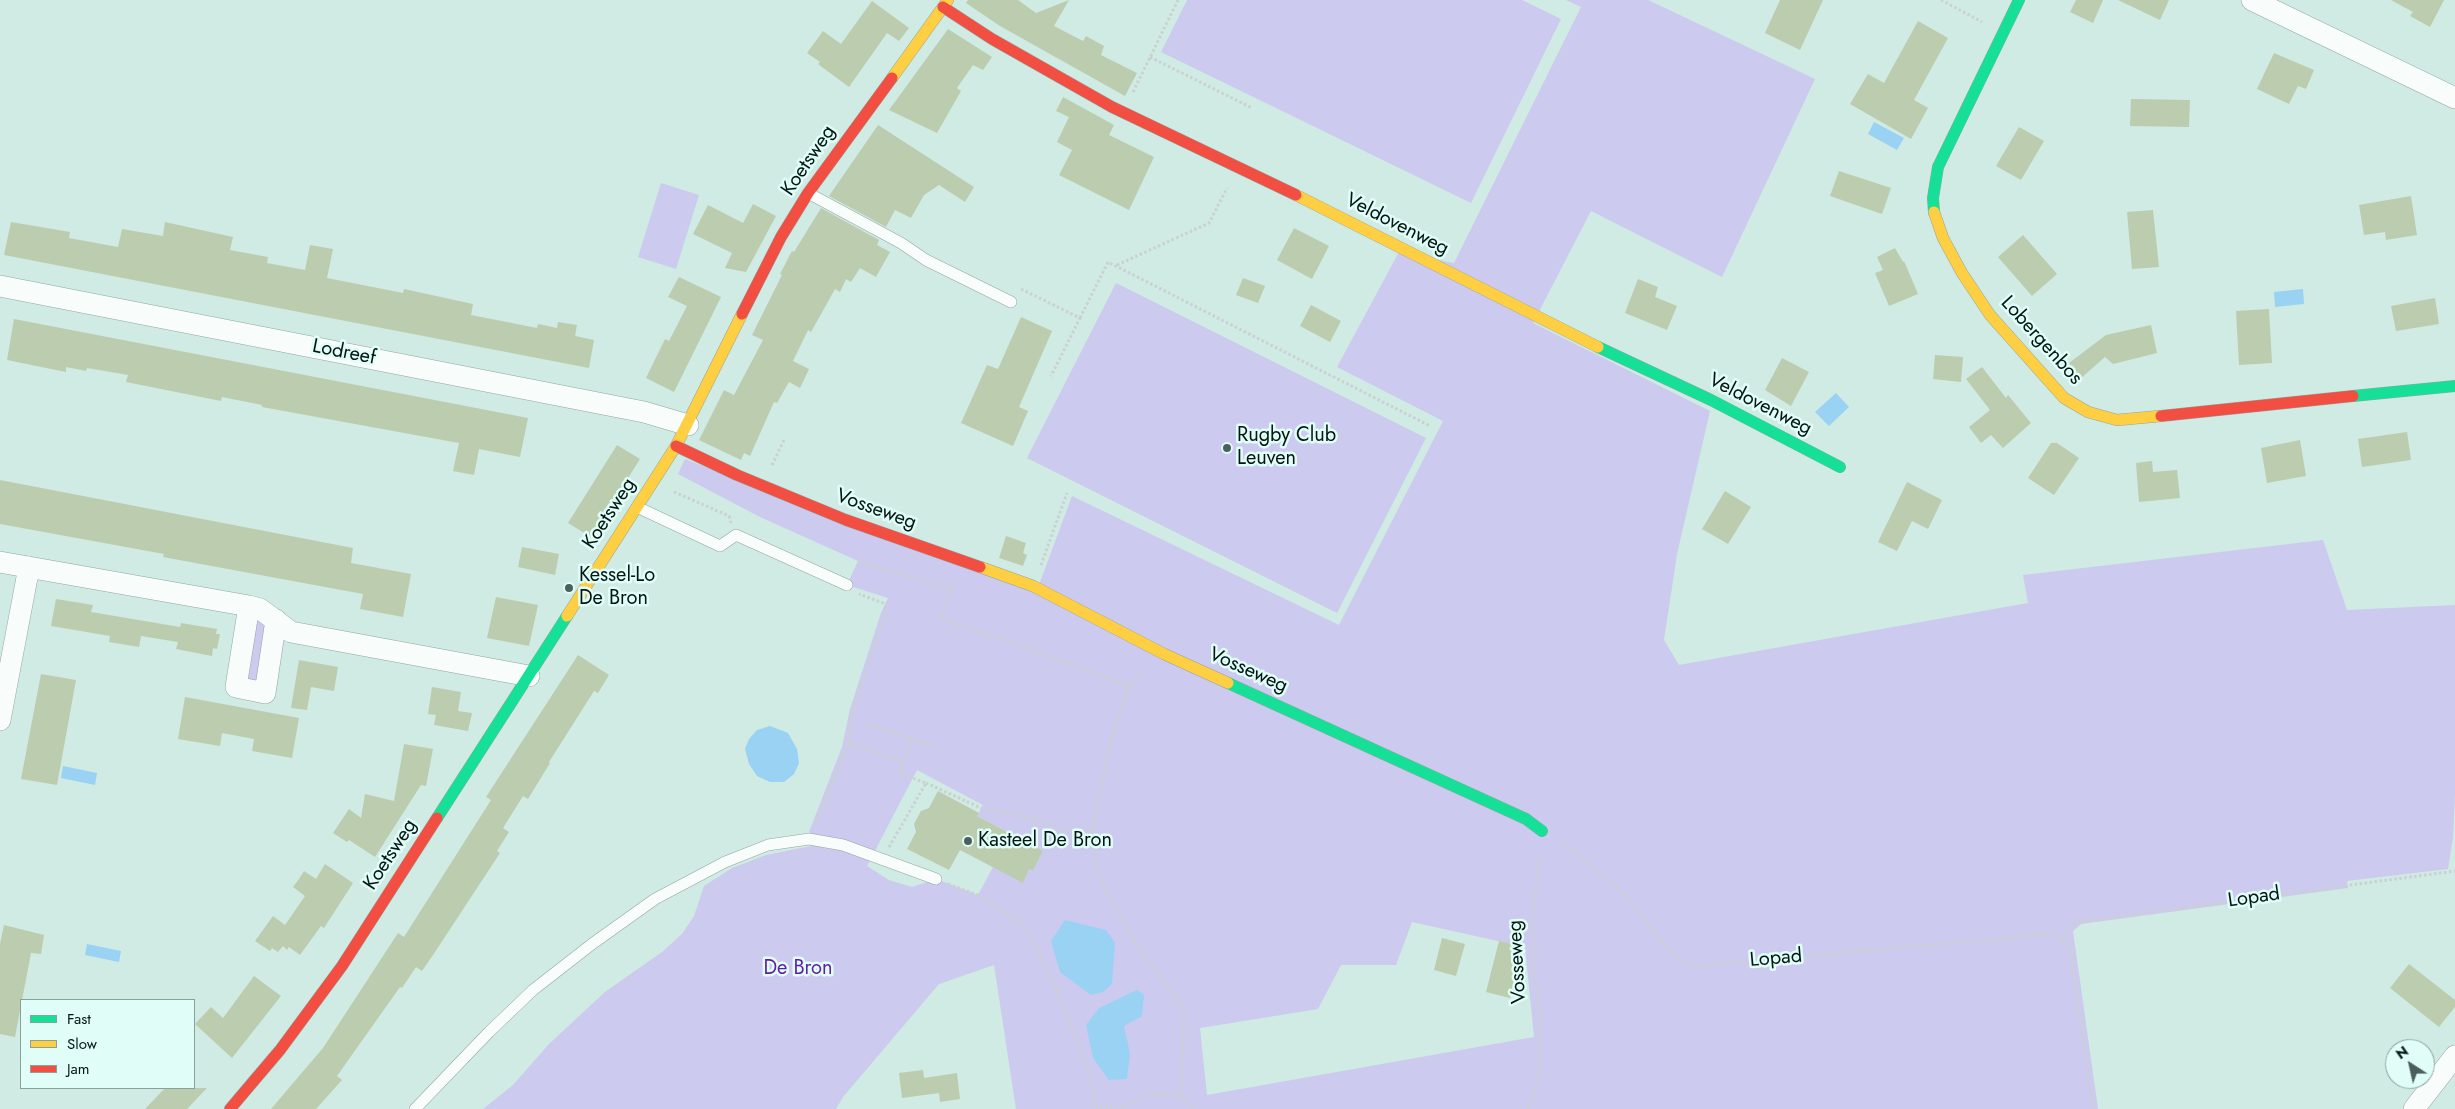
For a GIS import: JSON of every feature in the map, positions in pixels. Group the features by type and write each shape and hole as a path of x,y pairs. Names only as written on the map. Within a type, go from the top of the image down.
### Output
{"street":[{"name":"Lobergenbos","path":"2019,0 1938,167 1933,198 1934,215 1943,238 1962,273 1990,315 2064,398 2088,412 2117,420 2455,386"},
{"path":"2252,0 2455,98"},
{"name":"Veldovenweg","path":"945,3 992,39 1123,112 1238,167 1643,370 1711,400 1840,467"},
{"name":"Koetsweg","path":"230,1109 280,1050 342,966 676,446 688,426 782,237 808,193 945,3"},
{"name":"Lodreef","path":"0,286 634,410 688,426"},
{"name":"Vosseweg","path":"676,446 737,475 846,520 1032,586 1164,654 1526,819 1542,831"},
{"path":"0,562 249,606 260,609 291,632 529,676"},
{"path":"0,720 29,566"},
{"path":"249,606 236,687 265,692 276,620"},
{"path":"2414,1109 2455,1056"}],"lane":[{"path":"808,193 901,243 926,260 1011,302"},
{"path":"637,507 720,546 736,535 848,585"},
{"path":"415,1109 489,1032 533,990 592,944 655,899 733,858 768,845 809,839 843,845 883,858 936,879"}],"path":[{"path":"1123,112 1178,0"},
{"path":"1941,0 2002,32"},
{"path":"1150,57 1252,108"},
{"path":"1116,266 1209,223 1238,167"},
{"path":"1051,376 1108,262 1430,426"},
{"path":"1011,302 1018,287 1080,318"},
{"path":"653,482 728,516 736,535"},
{"path":"1032,586 1067,493"},
{"path":"858,561 952,590"},
{"path":"962,562 941,619 1008,641 1129,686 1112,737 1092,831 1097,873 1138,948 1184,1008 1181,1097"},
{"path":"809,839 849,743 851,717 887,610 882,604 849,590 848,585"},
{"path":"866,724 935,747"},
{"path":"912,739 900,773 981,808 1036,819 1064,831 1092,831"},
{"path":"849,743 903,762"},
{"path":"883,858 926,783"},
{"name":"Lopad","path":"1542,831 1556,837 1626,896 1671,953 1686,964 1698,966 2052,934 2061,940 2075,922 2455,871"},
{"name":"Vosseweg","path":"1528,1109 1533,1098 1540,1070 1540,1014 1534,974 1533,917 1542,831"},
{"path":"936,879 978,895 1026,926 1055,986 1090,1074 1097,1109 1126,1107 1149,1093 1181,1097 1194,1109"},
{"path":"2061,940 2070,947 2093,1109"}],"green space":[{"path":"1187,0 1522,0 1561,19 1471,203 1161,52"},
{"name":"De Bron","path":"1566,0 1648,0 1815,79 1722,277 1591,211 1533,323 1710,411 1677,554 1664,640 1679,665 2028,603 2023,575 2323,540 2347,610 2455,605 2455,795 2453,838 2448,869 2347,881 2348,888 2081,924 2073,931 2098,1109 1016,1109 994,965 939,984 843,1097 836,1109 483,1109 513,1085 549,1044 605,992 662,952 682,934 694,916 704,886 732,868 766,855 811,846 809,832 842,747 850,709 881,613 888,598 847,585 858,561 760,517 678,474 685,459 1036,593 1072,496 1339,625 1443,421 1337,367 1399,252 1454,263 1581,7","holes":["917,770 983,805 977,816 1043,851 1033,871 1029,869 1023,882 993,867 978,895 936,879 912,887 889,880 867,866","1412,922 1525,947 1534,1037 1207,1095 1200,1028 1318,1009 1341,965 1396,965"]},
{"path":"661,183 699,195 676,269 638,257"},
{"name":"Rugby Club Leuven","path":"1116,283 1426,438 1337,613 1027,458"},
{"path":"249,606 276,620 265,693 236,687"}],"shaded area":[{"path":"1874,122 1904,138 1897,150 1868,134"},
{"path":"2303,289 2304,304 2275,307 2274,292"},
{"path":"1836,393 1849,407 1829,426 1815,412"},
{"path":"770,726 788,733 797,749 799,763 794,774 784,782 770,782 757,776 749,764 745,749 749,739 757,730"},
{"path":"63,766 97,773 95,785 61,778"},
{"path":"1065,920 1106,930 1115,943 1112,984 1103,992 1091,995 1060,972 1051,941"},
{"path":"87,944 121,951 119,962 85,955"},
{"path":"1137,990 1144,995 1142,1016 1124,1026 1130,1054 1127,1079 1109,1080 1093,1058 1086,1025 1099,1008"}],"building":[{"path":"968,0 1018,0 1036,13 1069,0 1054,26 1083,41 1086,36 1104,46 1101,55 1137,73 1125,96 1000,26 966,3"},
{"path":"1780,0 1823,0 1800,50 1765,33"},
{"path":"2076,0 2103,0 2093,23 2070,12"},
{"path":"2118,0 2169,0 2160,20"},
{"path":"2391,0 2444,0 2430,27 2410,16 2413,12"},
{"path":"872,1 909,28 899,41 887,33 849,87 818,64 820,62 807,53 823,31 841,44"},
{"path":"1918,21 1948,38 1914,100 1928,108 1911,139 1850,104 1868,74 1884,83"},
{"path":"948,29 992,57 983,70 973,65 957,88 961,91 937,133 889,110"},
{"path":"2274,53 2314,70 2306,89 2298,86 2289,104 2257,89"},
{"path":"1063,97 1114,125 1109,135 1154,157 1129,210 1059,175 1072,150 1057,142 1069,117 1056,111"},
{"path":"2131,99 2190,100 2189,127 2130,126"},
{"path":"878,125 974,187 965,202 939,185 924,195 911,218 895,210 886,227 829,196"},
{"path":"2019,127 2044,141 2021,180 1996,166"},
{"path":"1839,171 1891,188 1882,214 1830,196"},
{"path":"2411,196 2417,235 2386,240 2385,232 2364,235 2359,205"},
{"path":"753,204 776,216 746,272 725,268 732,253 693,234 708,205 743,223"},
{"path":"821,208 879,240 877,245 890,252 876,277 860,268 851,282 846,279 840,292 835,289 811,332 808,330 793,361 809,369 800,388 789,382 777,403 774,402 750,456 744,453 741,460 699,440 724,390 734,395 763,340 752,335 792,251 794,252"},
{"path":"2153,210 2159,267 2132,269 2127,212"},
{"path":"11,222 70,232 69,238 118,247 122,229 163,236 165,222 233,237 230,250 268,257 267,263 305,270 310,245 333,249 327,278 403,293 404,289 473,304 471,315 537,328 538,324 557,328 558,322 577,325 575,336 594,340 589,368 4,255"},
{"path":"1294,228 1329,246 1312,279 1277,260"},
{"path":"2023,235 2057,274 2032,296 1998,257"},
{"path":"1895,248 1904,261 1918,294 1889,306 1875,273 1883,270 1877,257"},
{"path":"679,277 721,297 674,392 646,378 665,339 669,341 687,306 668,297"},
{"path":"1243,278 1265,286 1258,303 1236,295"},
{"path":"1638,279 1658,287 1655,297 1677,306 1667,330 1625,313"},
{"path":"2435,298 2439,324 2396,331 2391,306"},
{"path":"1311,305 1341,321 1330,342 1300,326"},
{"path":"2269,309 2272,363 2239,365 2236,311"},
{"path":"1021,317 1052,331 1019,407 1028,411 1013,446 961,423 987,365 998,369"},
{"path":"14,319 528,418 520,457 479,449 474,475 453,471 459,443 262,407 262,405 222,397 221,401 126,382 128,375 87,368 86,371 66,367 66,372 7,360"},
{"path":"2151,325 2157,353 2113,364 2105,357 2080,379 2069,363 2106,335"},
{"path":"1935,355 1963,357 1961,382 1933,379"},
{"path":"1782,358 1809,372 1791,406 1765,390"},
{"path":"1982,367 2006,398 2008,395 2031,423 2003,448 1991,435 1981,443 1969,427 1990,410 1966,379"},
{"path":"2407,432 2411,460 2362,467 2358,439"},
{"path":"2300,440 2306,476 2267,483 2261,448"},
{"path":"2051,443 2057,443 2079,458 2054,495 2028,478"},
{"path":"617,445 640,459 591,537 568,523"},
{"path":"2152,461 2153,472 2177,470 2180,498 2139,502 2136,463"},
{"path":"0,480 353,548 351,563 411,574 403,617 360,609 363,594 163,557 164,554 0,524"},
{"path":"1907,482 1942,500 1928,529 1912,521 1897,551 1878,542"},
{"path":"1725,491 1751,507 1728,544 1702,529"},
{"path":"1006,536 1026,543 1023,553 1027,555 1023,566 999,558"},
{"path":"522,547 559,554 555,575 518,567"},
{"path":"496,597 538,605 529,646 487,638"},
{"path":"56,599 93,605 91,612 180,627 181,623 217,629 216,634 220,634 217,649 213,648 212,656 176,649 178,642 141,636 139,647 109,642 110,636 51,626"},
{"path":"578,655 609,675 598,693 594,691 528,799 523,796 503,828 509,832 497,851 500,853 437,949 422,971 416,967 402,988 400,987 337,1076 342,1080 316,1109 271,1109 323,1048 398,933 404,937 491,800 486,797"},
{"path":"299,660 338,667 334,691 311,687 307,710 291,708"},
{"path":"41,674 76,680 57,785 21,779"},
{"path":"432,687 461,692 458,711 472,713 468,731 434,725 436,715 428,714"},
{"path":"185,697 299,718 292,758 252,751 254,739 222,733 220,746 178,739"},
{"path":"404,744 433,749 426,786 421,785 375,857 349,840 347,842 333,833 349,809 361,818 365,794 394,801"},
{"name":"Kasteel De Bron","path":"938,791 979,813 977,816 1043,851 1033,871 1029,869 1023,883 960,850 949,870 907,849 916,832 914,824 921,811 929,808"},
{"path":"325,864 353,883 324,928 321,926 300,955 289,947 287,950 283,946 278,952 272,948 270,951 255,941 273,916 285,925 305,896 293,887 304,871 316,879"},
{"path":"4,925 44,935 41,954 31,953 22,999 20,999 20,1011 15,1037 0,1034 0,944"},
{"path":"1442,938 1465,944 1456,976 1434,970"},
{"path":"1499,941 1522,946 1510,998 1486,992"},
{"path":"2409,964 2455,1000 2455,1007 2439,1027 2390,988"},
{"path":"254,976 281,996 232,1058 195,1024 211,1007 223,1018"},
{"path":"923,1070 924,1078 957,1073 960,1099 940,1102 939,1093 902,1098 899,1073"},
{"path":"207,1088 187,1109 145,1109 164,1089"}],"traffic: fast":[{"path":"1934,212 1933,198 1938,167 2019,0"},
{"path":"1598,347 1711,400 1840,467"},
{"path":"2353,396 2455,386"},
{"path":"437,818 567,616"},
{"path":"1228,683 1526,819 1542,831"}],"traffic: slow":[{"path":"892,78 948,0"},
{"path":"1296,195 1598,347"},
{"path":"1934,212 1943,238 1962,273 1990,315 2064,398 2088,412 2117,420 2161,416"},
{"path":"567,616 676,446 742,314"},
{"path":"980,567 1033,586 1164,654 1228,683"}],"traffic: jam":[{"path":"943,7 992,39 1112,107 1296,195"},
{"path":"742,314 781,237 808,193 892,78"},
{"path":"2161,416 2353,396"},
{"path":"676,446 737,475 846,520 980,567"},
{"path":"230,1109 280,1050 342,966 437,818"}],"place":[{"name":"Rugby Club Leuven","path":"1227,448"},
{"name":"Kessel-Lo De Bron","path":"569,588"},
{"name":"Kasteel De Bron","path":"968,841"}]}
